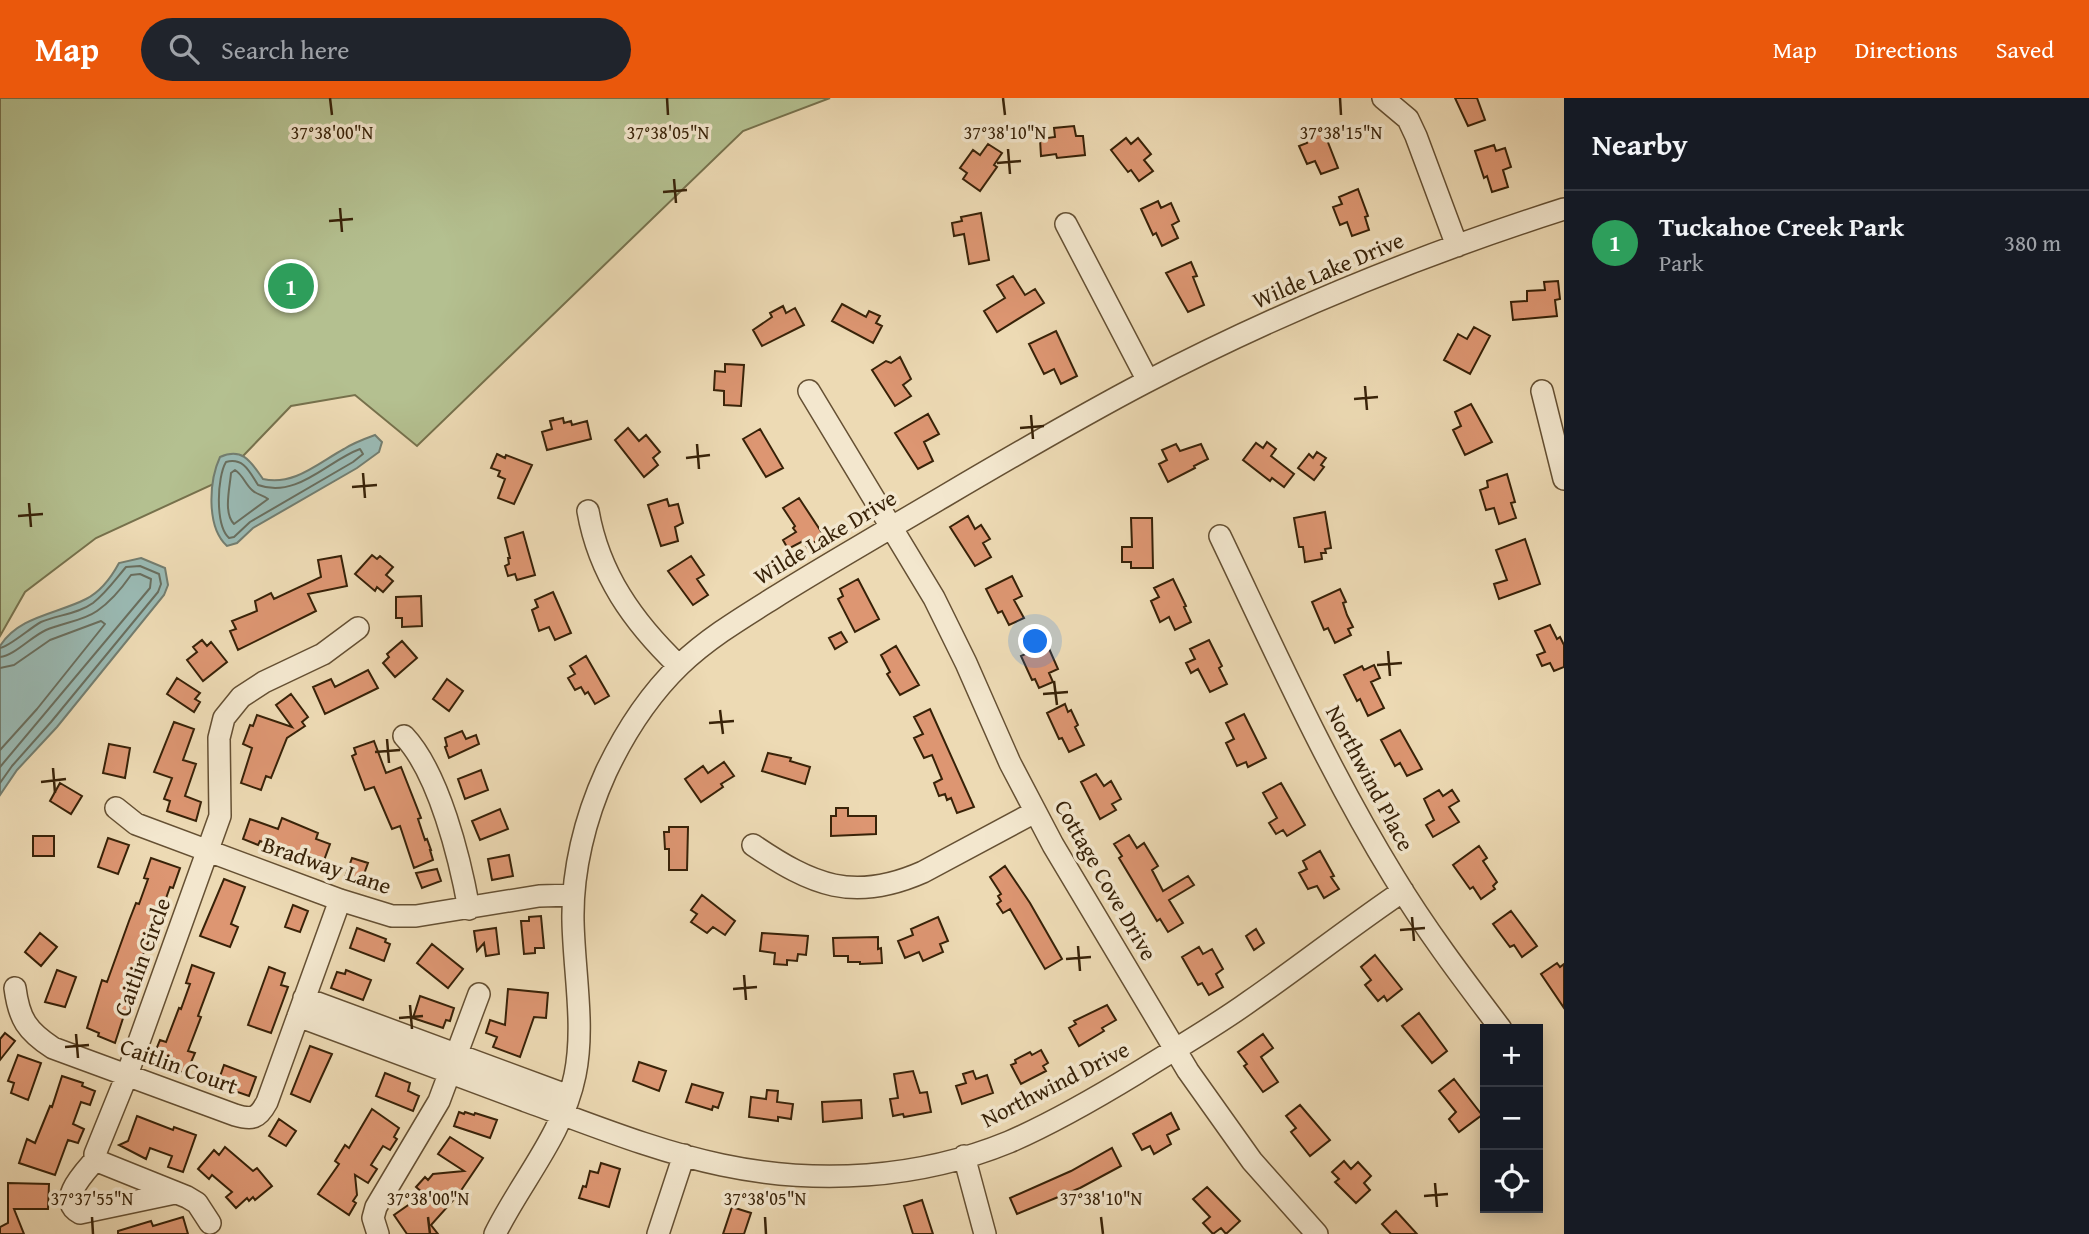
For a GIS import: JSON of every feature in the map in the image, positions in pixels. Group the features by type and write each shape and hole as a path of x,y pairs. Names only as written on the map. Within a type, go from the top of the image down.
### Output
{"street":[{"path":"1383,98 1408,119 1457,246"},
{"name":"Wilde Lake Drive","path":"495,1234 547,1148 566,1105 575,1076 578,1036 573,895 586,828 604,776 641,713 679,666 727,626 1092,410 1148,381 1311,304 1457,246 1564,209"},
{"path":"1066,224 1148,381"},
{"name":"Cottage Cove Drive","path":"809,391 892,527 950,631 1035,812 1176,1049 1234,1138 1317,1234"},
{"path":"1542,391 1564,479"},
{"path":"588,511 593,536 613,586 650,638 679,666"},
{"name":"Northwind Place","path":"1220,536 1350,802 1403,891 1497,1024"},
{"name":"Caitlin Circle","path":"175,1193 80,1213 72,1209 69,1203 71,1193 95,1160 209,851 221,808 219,738 225,719 241,697 264,682 323,654 358,628"},
{"path":"404,736 414,746 424,764 453,838 469,909"},
{"name":"Bradway Lane","path":"116,808 136,824 340,900 392,916 416,916 469,909 538,896 573,895"},
{"path":"753,845 810,879 840,886 872,887 915,875 1035,812"},
{"name":"Northwind Drive","path":"301,1007 566,1105 684,1155 767,1173 821,1177 872,1174 923,1167 1011,1141 1105,1092 1249,1002 1403,891"},
{"name":"Caitlin Court","path":"15,988 18,1009 25,1023 36,1037 54,1048 235,1115 256,1118 261,1115 267,1102 340,900"},
{"path":"378,1234 373,1218 376,1207 439,1101 480,994"},
{"path":"658,1234 684,1155"},
{"path":"964,1156 985,1234"},
{"path":"95,1160 197,1203 210,1223"}],"green space":[{"path":"0,98 830,98 743,131 417,446 355,395 291,406 218,482 96,538 25,592 0,636"}],"water":[{"path":"375,435 382,442 379,452 357,468 253,528 237,543 227,546 220,538 211,503 220,457 228,454 241,455 263,479 285,479 305,472 351,445"},
{"path":"141,558 165,568 168,585 164,595 57,727 17,770 0,795 0,646 17,628 91,596 105,583 119,563"}],"building":[{"path":"1455,98 1477,98 1485,120 1468,126"},
{"path":"1074,126 1076,136 1083,136 1085,155 1057,158 1056,154 1041,156 1040,139 1055,137 1054,128"},
{"path":"1322,127 1338,168 1321,174 1315,161 1307,164 1299,146 1307,143 1304,135"},
{"path":"1126,138 1131,144 1138,138 1151,154 1144,160 1153,171 1139,181 1131,170 1128,172 1111,150"},
{"path":"988,144 1002,153 994,165 997,167 980,191 963,179 967,173 960,168 973,150 980,155"},
{"path":"1494,145 1496,151 1505,148 1511,167 1503,170 1508,187 1492,192 1475,151"},
{"path":"1358,189 1368,216 1365,217 1369,230 1352,236 1347,222 1340,225 1333,207 1342,204 1339,197"},
{"path":"1158,201 1161,208 1171,203 1179,221 1172,225 1178,238 1162,246 1156,233 1153,235 1141,209"},
{"path":"981,213 989,260 969,264 964,234 954,236 952,223 962,221 961,217"},
{"path":"1191,262 1197,276 1193,277 1204,305 1188,312 1166,273"},
{"path":"1013,276 1025,295 1035,289 1044,303 997,332 984,311 1005,298 997,285"},
{"path":"1558,281 1560,299 1555,300 1557,316 1513,320 1511,302 1527,301 1527,291 1545,290 1544,282"},
{"path":"842,304 866,317 869,311 880,316 876,323 882,326 873,343 832,321"},
{"path":"783,306 786,313 795,308 804,325 762,346 753,330 772,317 770,313"},
{"path":"1474,327 1490,336 1470,374 1444,360 1458,334 1467,339"},
{"path":"1056,331 1077,376 1061,384 1054,369 1044,374 1029,344"},
{"path":"900,357 911,379 903,385 911,396 895,406 872,370 886,361 891,363"},
{"path":"725,364 744,365 741,406 724,405 724,391 714,390 715,371 725,372"},
{"path":"1471,404 1492,442 1465,455 1453,430 1461,426 1455,412"},
{"path":"928,414 939,434 924,442 933,461 918,469 895,433"},
{"path":"563,418 564,423 571,421 572,425 587,421 591,439 547,450 542,432 552,429 550,421"},
{"path":"628,428 639,441 646,435 660,452 653,458 658,465 644,477 615,440"},
{"path":"760,429 783,468 766,477 743,439"},
{"path":"1267,442 1276,449 1271,456 1294,474 1284,487 1272,478 1270,481 1243,460 1256,443 1263,448"},
{"path":"1176,444 1180,451 1201,444 1208,459 1168,482 1159,464 1167,460 1162,450"},
{"path":"1317,452 1326,458 1321,465 1324,467 1314,480 1298,468 1309,454 1313,458"},
{"path":"497,454 532,465 514,504 498,498 505,479 498,476 500,471 491,468"},
{"path":"1507,474 1515,502 1511,503 1516,518 1499,524 1494,508 1486,510 1480,490 1488,487 1487,481"},
{"path":"799,498 824,536 807,547 803,541 788,549 783,540 796,532 783,508"},
{"path":"667,499 669,506 678,504 683,523 675,527 678,541 661,546 648,505"},
{"path":"1325,512 1331,548 1325,549 1326,553 1321,553 1322,559 1305,562 1303,547 1299,547 1294,518"},
{"path":"968,516 975,529 981,525 990,539 983,543 991,557 975,566 950,527"},
{"path":"1131,518 1152,518 1153,568 1131,568 1131,562 1122,562 1122,547 1132,547"},
{"path":"523,532 535,575 517,580 515,574 508,576 505,566 509,564 510,558 505,538"},
{"path":"1525,539 1540,584 1499,599 1494,584 1507,580 1496,550"},
{"path":"372,555 377,559 380,556 393,567 386,575 393,581 383,592 377,587 375,591 355,574"},
{"path":"341,556 347,586 308,594 316,611 238,650 230,631 236,629 232,621 257,611 255,601 271,593 274,599 321,577 318,560"},
{"path":"691,556 704,575 697,579 708,595 693,605 668,571"},
{"path":"1012,576 1022,596 1014,600 1024,618 1009,625 1002,611 998,613 986,589"},
{"path":"858,579 879,619 855,632 838,599 843,596 840,589"},
{"path":"1173,579 1191,622 1175,630 1169,617 1160,622 1151,601 1159,597 1154,588"},
{"path":"1340,589 1353,627 1348,629 1351,635 1335,643 1328,628 1324,630 1312,602"},
{"path":"553,592 571,633 555,640 549,627 539,631 532,610 538,607 535,600"},
{"path":"421,596 422,626 402,627 402,618 396,618 396,597"},
{"path":"1550,625 1557,639 1560,637 1564,645 1564,667 1554,671 1550,663 1542,666 1537,655 1545,652 1535,631"},
{"path":"841,632 847,642 835,649 829,638"},
{"path":"202,640 207,646 211,642 227,662 203,681 187,660 197,652 193,647"},
{"path":"1209,640 1222,666 1219,668 1227,684 1210,692 1198,669 1191,673 1186,663 1195,659 1190,649"},
{"path":"402,641 417,658 395,677 383,663 389,657 387,654"},
{"path":"1047,644 1058,669 1049,673 1053,682 1039,688 1035,679 1032,680 1021,656"},
{"path":"896,646 919,685 900,695 887,674 890,672 881,655"},
{"path":"586,656 609,696 595,704 588,692 585,694 581,687 575,690 568,678 575,674 570,666"},
{"path":"1374,665 1380,678 1371,682 1384,708 1368,716 1344,675 1362,666 1364,670"},
{"path":"368,670 378,688 325,714 313,687 331,679 335,687"},
{"path":"177,678 200,693 195,699 200,702 194,712 167,694"},
{"path":"447,679 463,691 449,711 433,699"},
{"path":"291,694 308,717 302,722 305,726 287,738 271,778 266,776 261,790 241,783 252,748 243,744 250,725 253,726 257,715 292,727 276,705"},
{"path":"1065,704 1078,725 1075,727 1084,745 1069,752 1062,738 1059,739 1047,713"},
{"path":"930,709 974,807 957,813 951,798 947,800 945,794 939,796 934,783 942,779 932,755 924,758 914,738 923,734 914,717"},
{"path":"1244,714 1266,758 1248,767 1246,762 1237,766 1226,743 1234,739 1226,723"},
{"path":"174,722 194,729 183,760 196,764 185,796 201,802 196,821 167,811 170,801 164,799 172,778 154,772"},
{"path":"1400,730 1422,769 1407,776 1400,763 1395,766 1381,740"},
{"path":"462,731 466,739 476,735 479,744 449,758 445,738"},
{"path":"374,741 386,773 401,767 421,818 418,819 433,860 414,868 400,826 392,829 374,787 365,790 352,756 356,754 354,748"},
{"path":"109,744 130,748 125,778 103,773"},
{"path":"768,753 791,758 790,761 810,767 805,784 762,771"},
{"path":"724,762 734,776 701,802 685,779 703,766 708,773"},
{"path":"481,770 488,790 465,799 458,779"},
{"path":"1096,774 1104,786 1111,781 1121,799 1112,804 1116,810 1100,819 1081,782"},
{"path":"60,783 82,796 71,814 50,801"},
{"path":"1281,783 1305,825 1287,836 1283,830 1276,834 1269,823 1277,818 1263,793"},
{"path":"1439,790 1443,796 1452,790 1459,801 1449,807 1459,822 1433,837 1426,825 1434,820 1424,799"},
{"path":"836,808 848,808 848,816 876,816 876,834 831,836 831,816 836,816"},
{"path":"500,809 508,829 480,840 472,821"},
{"path":"282,818 318,833 316,839 330,844 323,863 260,841 258,845 243,839 250,819 278,829"},
{"path":"669,827 688,827 687,870 669,870 669,849 665,849 664,832 669,832"},
{"path":"1129,835 1137,848 1144,843 1158,866 1152,870 1163,891 1188,876 1194,885 1169,900 1183,923 1168,932 1160,919 1157,921 1119,858 1122,856 1114,844"},
{"path":"33,836 54,836 54,856 33,856"},
{"path":"108,838 129,845 118,874 98,867"},
{"path":"1479,846 1487,858 1483,861 1497,882 1493,886 1495,889 1481,899 1473,887 1470,889 1453,865"},
{"path":"1320,851 1339,889 1324,898 1317,886 1308,889 1299,873 1307,869 1303,861"},
{"path":"509,855 513,876 492,880 488,859"},
{"path":"151,858 180,868 159,918 156,917 147,937 150,938 131,991 136,993 129,1013 125,1012 115,1043 87,1028 102,980 107,982 136,903 139,904 148,879 144,878"},
{"path":"352,858 368,863 360,885 344,880"},
{"path":"1005,866 1062,959 1045,969 1010,909 1003,913 997,904 1001,901 998,896 1001,894 990,877"},
{"path":"437,869 441,881 422,888 416,873"},
{"path":"224,879 245,887 231,924 238,927 230,947 200,936"},
{"path":"702,895 735,921 725,935 713,927 707,933 691,922 697,914 691,910"},
{"path":"293,905 308,911 300,932 285,927"},
{"path":"1511,911 1537,946 1522,957 1514,945 1510,947 1493,924"},
{"path":"541,916 544,948 535,948 535,953 524,954 521,921"},
{"path":"938,917 948,941 940,944 943,952 923,961 919,952 905,958 898,941 913,935 911,929"},
{"path":"357,928 386,939 385,942 390,944 384,961 350,948"},
{"path":"496,928 499,954 486,956 484,943 477,951 474,931"},
{"path":"1256,929 1264,943 1254,950 1246,936"},
{"path":"40,933 57,947 41,966 25,952"},
{"path":"762,933 808,936 806,955 798,954 797,961 787,960 787,965 774,964 775,953 760,951"},
{"path":"878,937 882,963 860,964 848,962 848,956 834,956 833,938"},
{"path":"432,944 463,969 448,988 417,963"},
{"path":"1199,947 1203,954 1212,949 1223,969 1216,974 1223,987 1209,995 1202,983 1198,985 1182,957"},
{"path":"1375,955 1402,989 1387,1001 1384,996 1378,1001 1365,985 1371,980 1361,967"},
{"path":"1557,963 1560,967 1564,964 1564,1008 1541,974"},
{"path":"192,965 214,973 188,1051 195,1053 186,1074 152,1060 160,1040 166,1042 179,1008 181,1009 190,984 186,983"},
{"path":"269,967 285,973 281,985 288,987 271,1033 248,1025"},
{"path":"57,970 76,977 65,1007 45,1002"},
{"path":"346,970 371,980 363,1000 331,988 337,972 345,974"},
{"path":"508,989 548,993 546,1018 534,1017 520,1057 493,1047 497,1037 486,1033 490,1020 505,1025"},
{"path":"420,996 454,1008 450,1021 446,1020 443,1028 413,1018"},
{"path":"1107,1005 1116,1020 1102,1028 1104,1031 1079,1046 1069,1028 1076,1024 1074,1021"},
{"path":"1419,1013 1447,1051 1432,1063 1402,1026"},
{"path":"5,1033 15,1041 0,1060 0,1039"},
{"path":"1263,1034 1273,1048 1261,1057 1278,1082 1263,1092 1244,1066 1247,1064 1238,1052"},
{"path":"310,1046 332,1054 310,1102 291,1094"},
{"path":"1041,1050 1048,1063 1043,1066 1046,1071 1021,1084 1011,1065 1030,1052 1032,1055"},
{"path":"18,1055 41,1063 28,1100 11,1093 14,1083 8,1081"},
{"path":"639,1062 666,1071 659,1091 633,1081"},
{"path":"224,1065 256,1077 249,1096 217,1085"},
{"path":"913,1071 920,1093 927,1092 931,1112 904,1117 903,1114 893,1116 890,1099 898,1098 894,1074"},
{"path":"973,1071 976,1079 987,1075 993,1093 962,1104 956,1086 966,1083 963,1074"},
{"path":"385,1073 410,1083 408,1091 419,1096 413,1111 376,1096"},
{"path":"62,1076 83,1083 82,1086 95,1091 90,1105 81,1102 73,1124 84,1129 78,1143 68,1140 55,1175 19,1163 27,1139 35,1143 50,1106 52,1107"},
{"path":"1454,1079 1480,1112 1480,1116 1459,1132 1449,1119 1456,1112 1439,1091"},
{"path":"692,1084 723,1093 718,1108 713,1106 712,1110 686,1102"},
{"path":"767,1090 778,1091 777,1102 793,1104 791,1119 778,1117 778,1121 749,1117 751,1097 766,1099"},
{"path":"861,1100 862,1118 823,1122 822,1102"},
{"path":"1300,1105 1330,1140 1310,1156 1291,1132 1296,1128 1286,1116"},
{"path":"372,1109 399,1128 394,1137 397,1139 390,1150 383,1146 371,1165 377,1169 368,1183 355,1175 357,1195 353,1201 356,1203 349,1215 318,1194 339,1164 335,1161 345,1145 349,1148"},
{"path":"459,1112 475,1113 497,1120 490,1138 454,1126"},
{"path":"1171,1113 1179,1129 1167,1135 1171,1144 1154,1154 1150,1146 1142,1150 1133,1134"},
{"path":"137,1116 173,1130 174,1127 196,1135 183,1172 168,1167 172,1156 150,1148 146,1159 119,1145 128,1141"},
{"path":"279,1119 296,1131 286,1146 269,1136"},
{"path":"450,1137 483,1158 458,1195 431,1225 438,1234 407,1234 394,1215 424,1194 416,1187 425,1177 428,1180 433,1174 464,1171 438,1154"},
{"path":"225,1147 253,1171 257,1168 272,1186 255,1200 253,1197 249,1201 247,1198 236,1208 226,1197 232,1192 212,1175 209,1179 198,1169 214,1150 219,1155"},
{"path":"1112,1148 1121,1166 1080,1188 1017,1214 1010,1198 1071,1171"},
{"path":"1344,1161 1351,1169 1358,1162 1371,1176 1364,1183 1370,1190 1356,1203 1335,1182 1339,1179 1332,1172"},
{"path":"601,1163 620,1169 609,1207 579,1198 583,1186 586,1187 590,1171 598,1173"},
{"path":"8,1183 49,1184 48,1209 14,1209 24,1234 0,1234 0,1227 8,1223"},
{"path":"1207,1187 1240,1221 1226,1234 1221,1228 1213,1234 1203,1223 1210,1217 1193,1199"},
{"path":"922,1200 933,1234 913,1234 904,1206"},
{"path":"732,1207 751,1213 744,1234 723,1234"},
{"path":"1396,1211 1417,1234 1391,1234 1382,1224"},
{"path":"183,1217 188,1234 118,1234 118,1231 151,1221 153,1226"}],"place":[{"name":"Tuckahoe Creek Park","path":"291,286"}]}
